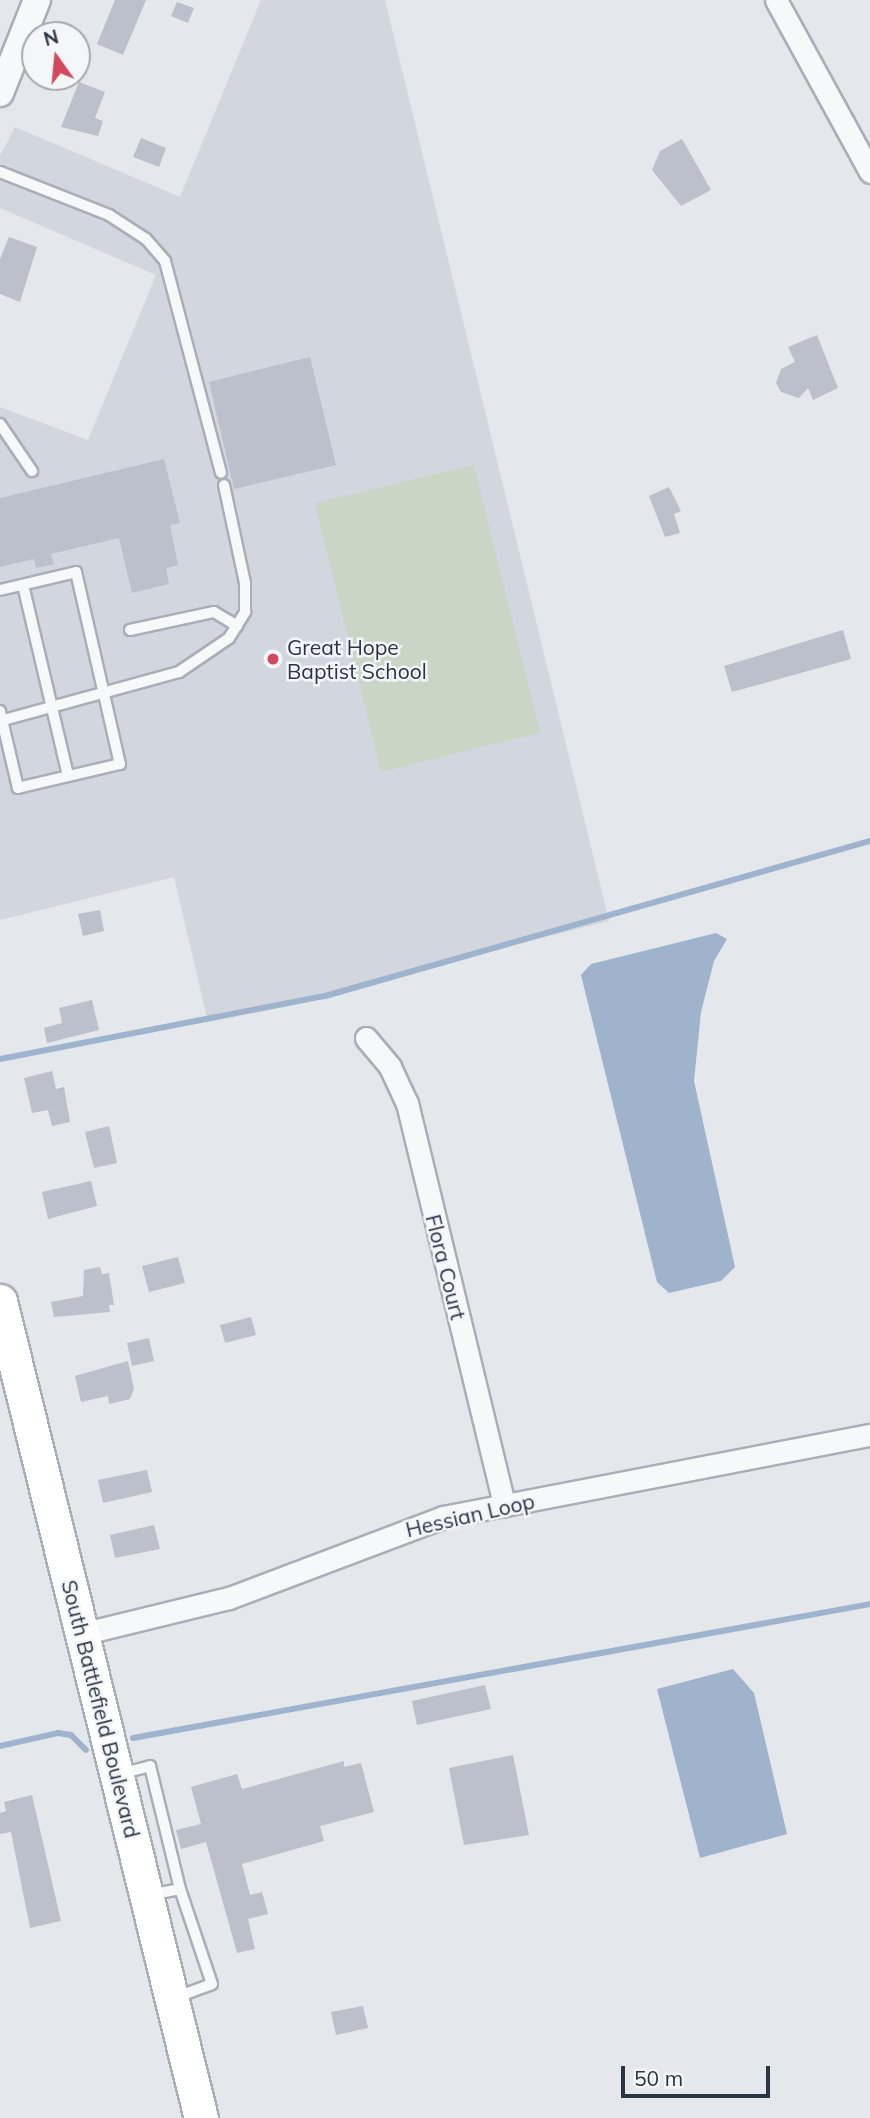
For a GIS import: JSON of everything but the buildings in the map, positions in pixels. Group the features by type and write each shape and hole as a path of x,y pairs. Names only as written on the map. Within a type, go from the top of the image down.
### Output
{"main road":[{"name":"South Battlefield Boulevard","path":"0,1301 201,2118"}],"street":[{"path":"0,93 37,0"},
{"path":"776,0 870,172"},
{"name":"Flora Court","path":"366,1038 390,1067 407,1103 504,1506"},
{"name":"Hessian Loop","path":"81,1633 229,1598 407,1528 504,1506 870,1434"}],"lane":[{"path":"0,172 109,215 146,239 165,261 221,473"},
{"path":"0,424 32,471"},
{"path":"0,590 76,572 104,695 120,764 18,788 1,718 104,695 203,659 237,625 245,612 245,583 224,485"},
{"path":"23,585 68,776"},
{"path":"130,630 214,612 237,625"},
{"path":"117,1774 150,1766 180,1889 212,1984 172,1998"},
{"path":"147,1896 180,1889"}],"shaded area":[{"name":"Great Hope Baptist School","path":"261,0 385,0 609,921 208,1022 174,877 0,920 0,407 88,440 156,275 0,208 0,156 15,127 180,197"}],"green space":[{"path":"474,465 540,733 381,772 315,503"}],"water":[{"path":"716,933 727,939 714,961 701,1012 694,1081 735,1267 721,1281 669,1293 657,1282 581,975 591,964"},
{"path":"733,1669 754,1693 787,1834 700,1858 657,1689"}],"waterway":[{"path":"0,1059 325,996 870,841"},
{"path":"133,1738 870,1604"},
{"path":"0,1746 58,1733 71,1735 86,1750"}],"place":[{"name":"Great Hope Baptist School","path":"273,659"}]}
